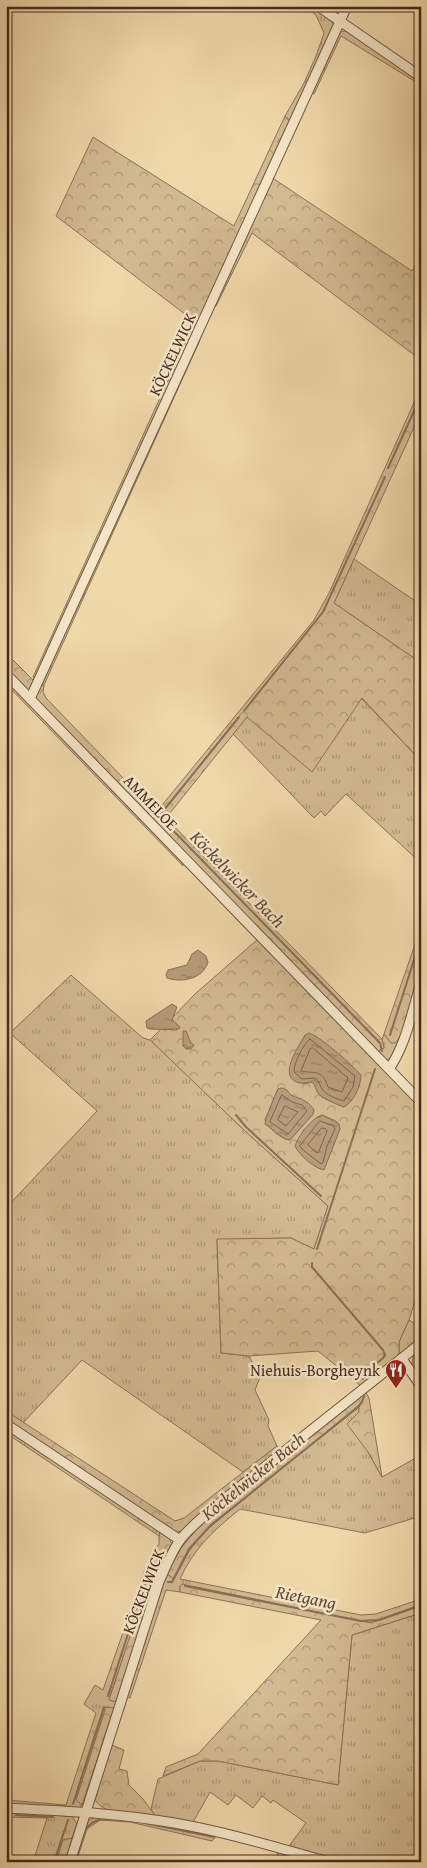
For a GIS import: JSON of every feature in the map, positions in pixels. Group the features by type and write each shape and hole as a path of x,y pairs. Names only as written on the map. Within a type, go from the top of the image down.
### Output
{"street":[{"path":"318,6 421,76"},
{"name":"KÖCKELWICK","path":"30,699 347,6"},
{"name":"AMMELOE","path":"6,674 421,1102"},
{"path":"390,1069 401,1048 421,984"},
{"name":"KÖCKELWICK","path":"70,1862 159,1582 180,1540 217,1505 421,1343"},
{"path":"402,1358 421,1386"},
{"path":"6,1424 180,1540"},
{"path":"6,1808 128,1816 211,1830 330,1862"}],"green space":[{"path":"304,6 309,6 322,12 334,26 291,123 285,116 304,83 324,33 316,15"},
{"path":"350,32 421,80 421,85 341,36 314,94 309,91 338,33"},
{"path":"285,116 291,123 198,324 56,216 93,137 234,226"},
{"path":"271,177 412,271 421,254 421,360 252,233 216,306 212,306"},
{"path":"195,321 198,324 36,683 33,677"},
{"path":"199,339 44,685 38,687"},
{"path":"421,387 421,412 334,603 421,663 421,761 362,698 312,772 247,717 166,818 382,1039 384,1048 376,1053 154,824 154,818 158,810 314,620 329,593"},
{"path":"354,559 421,605 421,663 334,603"},
{"path":"6,653 36,683 30,691 26,692 6,673"},
{"path":"6,679 182,860 183,866 6,684"},
{"path":"44,685 43,692 46,698 153,809 145,816 36,701 35,696 38,687"},
{"path":"361,698 421,761 421,863 346,794 325,816 321,811 314,818 233,734 247,717"},
{"path":"421,927 421,977 403,1034 395,1043 391,1043 384,1034"},
{"path":"258,939 421,1106 421,1282 409,1320 399,1342 399,1353 395,1359 361,1386 318,1351 249,1356 221,1353 217,1239 291,1238 314,1249 328,1206 245,1131 150,1040 161,1029 177,1030 172,1018 195,994","holes":["314,1035 355,1069 344,1107 320,1095 312,1082 303,1084","282,1088 295,1098 300,1099 313,1114 290,1140 275,1132 265,1119 278,1089","322,1115 336,1121 340,1129 332,1148 318,1117"]},
{"path":"71,975 143,1038 155,1044 245,1131 328,1206 314,1249 291,1238 217,1240 221,1353 249,1356 260,1377 255,1390 269,1420 268,1426 277,1446 243,1472 82,1360 23,1423 6,1411 6,1208 97,1111 10,1033"},
{"path":"384,1034 391,1043 403,1034 392,1057 387,1060 376,1053 384,1048 382,1039"},
{"path":"409,1320 421,1327 421,1340 407,1351 399,1353 399,1342"},
{"path":"421,1348 421,1366 414,1371 413,1358"},
{"path":"364,1391 366,1393 202,1523 181,1548 167,1574 174,1579 189,1551 204,1532 359,1404 368,1452 382,1477 421,1455 421,1516 365,1533 240,1509 222,1524 198,1549 180,1579 361,1615 376,1614 421,1599 421,1606 371,1623 180,1586 180,1592 166,1590 130,1698 125,1697 169,1563 190,1532"},
{"path":"363,1393 366,1393 369,1398 382,1477 368,1452 347,1424 359,1412 359,1405 204,1532 189,1551 174,1579 167,1574 181,1548 202,1523"},
{"path":"6,1411 175,1521 184,1518 277,1446 280,1450 183,1531 173,1532 6,1422"},
{"path":"6,1427 161,1530 159,1536 6,1433"},
{"path":"161,1530 168,1535 172,1545 141,1626 116,1702 109,1700 150,1575 145,1569 159,1544"},
{"path":"145,1569 151,1575 109,1699 116,1702 114,1708 106,1707 76,1800 82,1805 78,1809 6,1806 6,1800 66,1805 96,1713 84,1704 95,1685 103,1690"},
{"path":"182,1584 371,1623 421,1606 421,1613 352,1635 338,1785 218,1761 200,1761 163,1776 166,1767 198,1754 321,1620 180,1592"},
{"path":"421,1613 421,1862 339,1862 288,1849 252,1836 289,1846 306,1823 273,1800 271,1803 262,1796 253,1808 236,1795 228,1805 210,1792 192,1824 153,1817 154,1814 151,1809 158,1779 200,1761 218,1761 338,1785 352,1635"},
{"path":"106,1707 114,1708 82,1805 76,1800"},
{"path":"109,1744 124,1750 119,1769 127,1771 129,1785 143,1799 154,1814 153,1817 111,1811 104,1808 94,1797"},
{"path":"6,1811 71,1815 77,1824 72,1838 63,1840 56,1862 33,1862 47,1818 6,1817"},
{"path":"98,1816 218,1834 212,1841 130,1822 100,1820 87,1829 76,1862 72,1862 86,1822"},
{"path":"72,1838 65,1862 56,1862 63,1840"},
{"path":"278,1851 320,1862 300,1862 277,1856"}],"water":[{"path":"198,950 206,956 208,962 202,972 185,980 167,978 168,970 187,965 192,954"},
{"path":"172,1004 177,1007 172,1020 180,1027 179,1029 147,1028 146,1021"},
{"path":"183,1031 186,1031 191,1043 194,1045 191,1049 186,1049 183,1046"},
{"path":"309,1033 328,1045 361,1075 360,1084 348,1105 344,1107 330,1101 317,1092 312,1082 300,1083 293,1080 290,1075 289,1069 294,1054 305,1035"},
{"path":"282,1088 293,1096 302,1099 314,1110 313,1114 290,1140 285,1139 265,1124 278,1089"},
{"path":"322,1115 339,1124 340,1129 324,1170 308,1161 295,1146 306,1128"}],"waterway":[{"name":"Köckelwicker Bach","path":"388,468 421,396"},
{"name":"Köckelwicker Bach","path":"244,711 323,612 385,477"},
{"name":"Köckelwicker Bach","path":"239,717 164,810 161,818 380,1043 382,1051"},
{"path":"390,1035 421,938"},
{"name":"Köckelwicker Bach","path":"317,1249 375,1069"},
{"path":"236,1115 246,1127 321,1196"},
{"name":"Köckelwicker Bach","path":"312,1263 312,1267 383,1350 385,1355 383,1358 366,1371 363,1379"},
{"name":"Köckelwicker Bach","path":"168,1582 172,1582 189,1549 211,1525 357,1408 364,1396"},
{"name":"Köckelwicker Bach","path":"108,1696 143,1587 148,1579 152,1577"},
{"name":"Rietgang","path":"185,1586 361,1621 379,1620 421,1605"},
{"name":"Köckelwicker Bach","path":"73,1804 104,1707"},
{"path":"16,1815 53,1817"},
{"name":"Köckelwicker Bach","path":"54,1862 68,1820"},
{"path":"85,1830 89,1825 98,1820 126,1821"},
{"path":"145,1823 214,1837"},
{"path":"283,1855 308,1862"}],"place":[{"name":"Niehuis-Borgheynk","path":"396,1389"}]}
